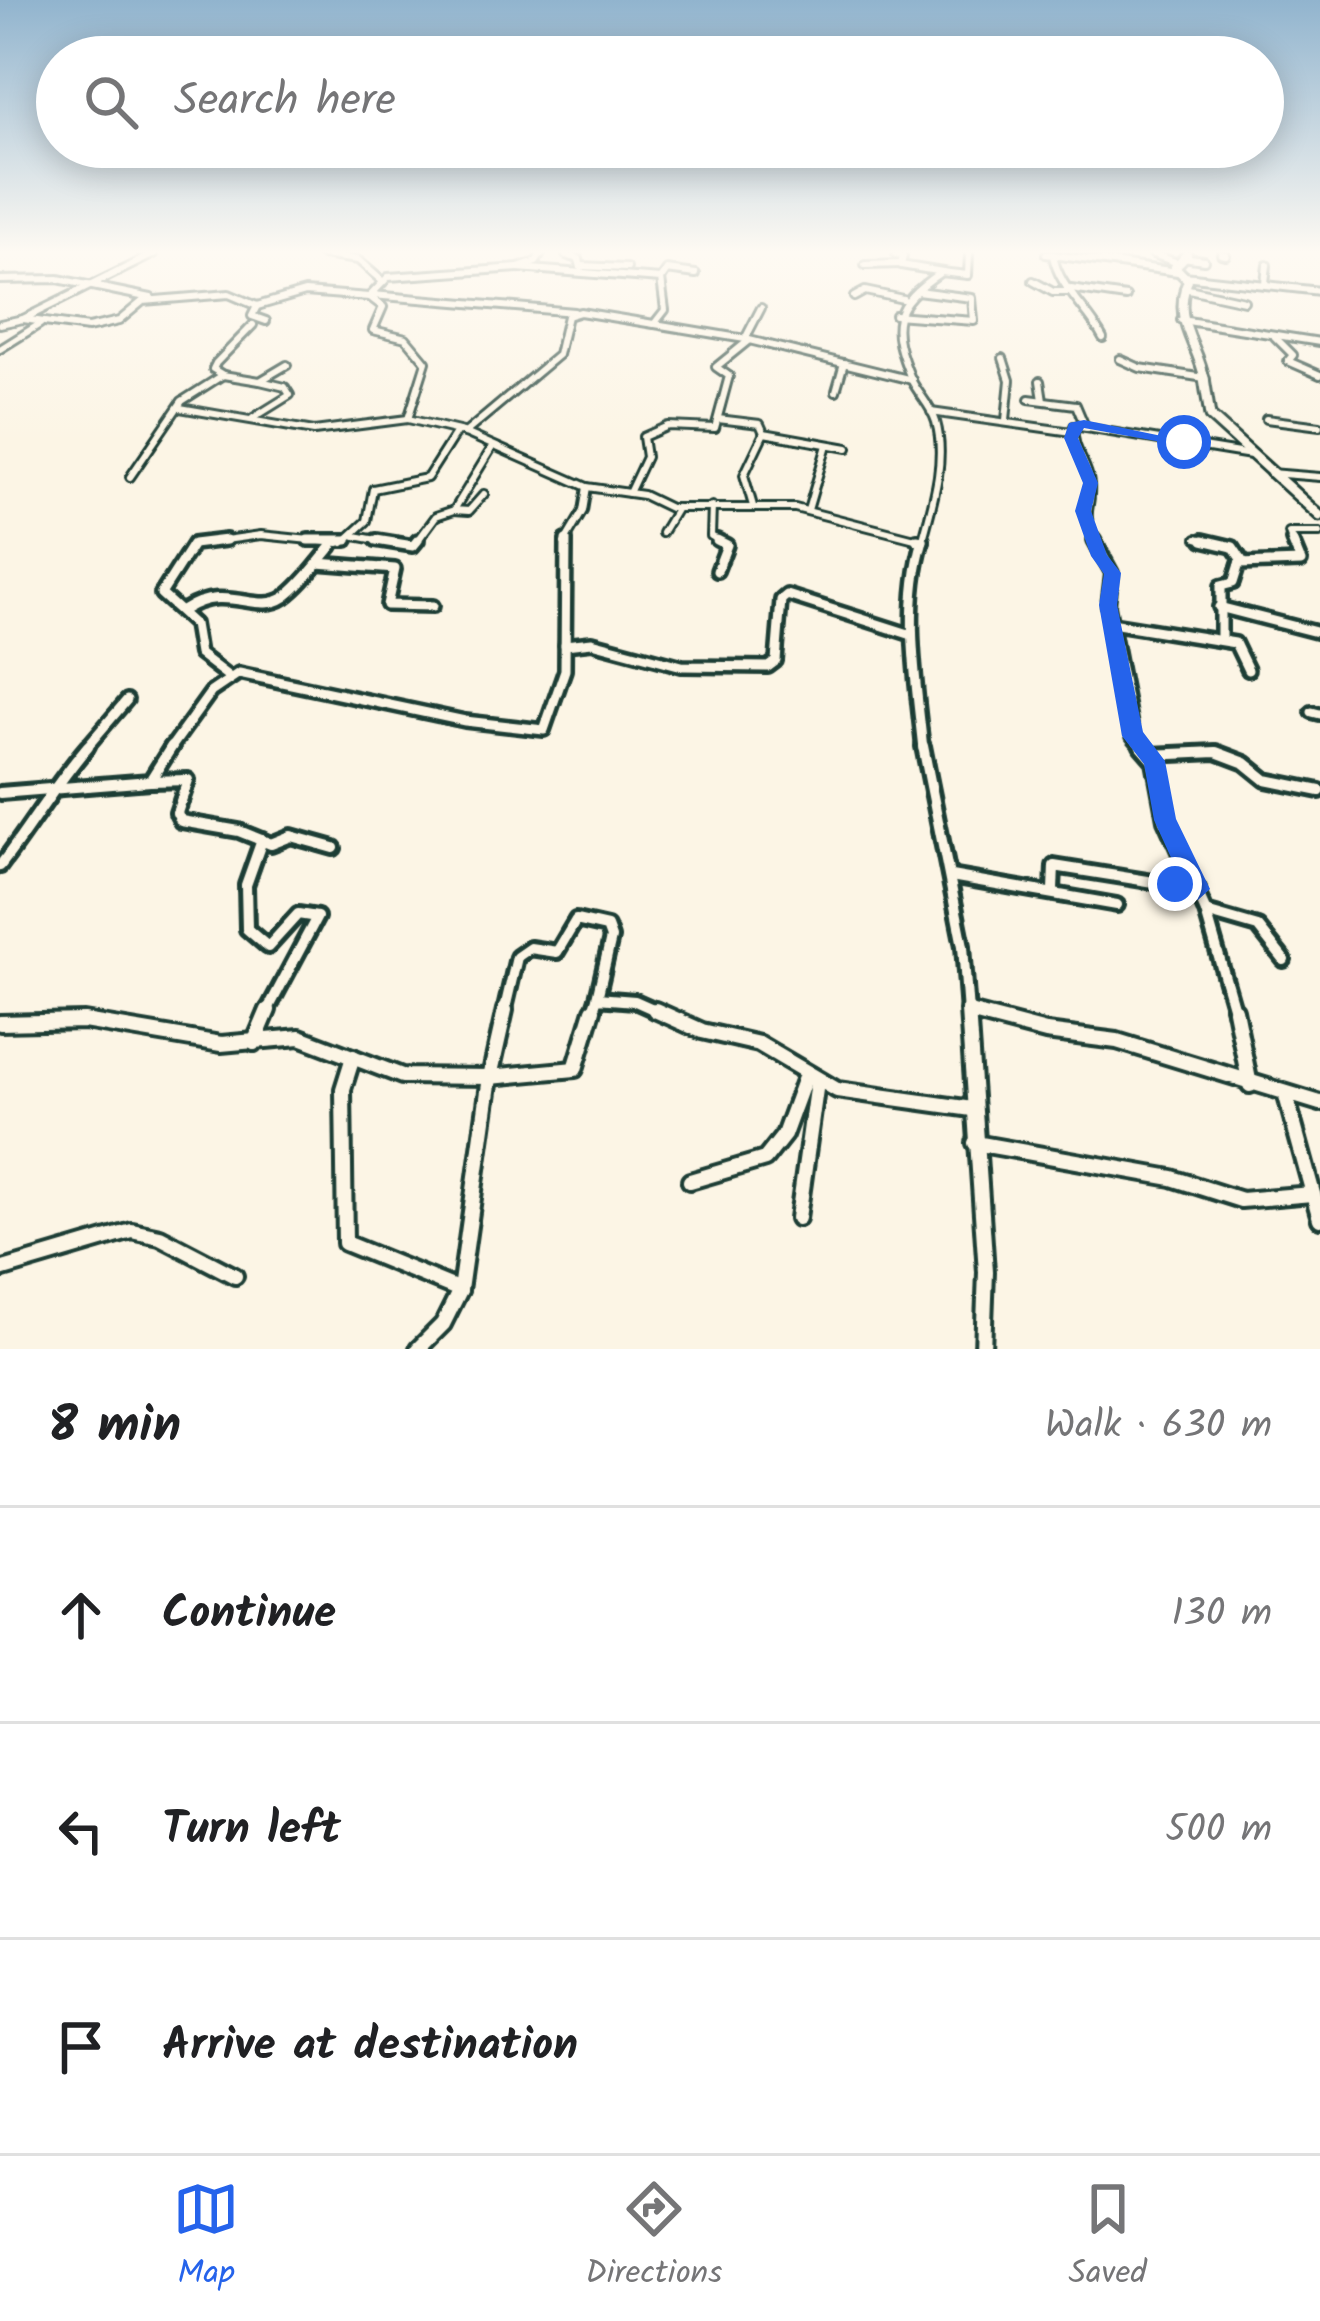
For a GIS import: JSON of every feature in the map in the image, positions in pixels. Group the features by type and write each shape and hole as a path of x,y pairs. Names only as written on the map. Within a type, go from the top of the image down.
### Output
{"street":[{"path":"0,324 26,317"},
{"path":"22,319 40,324 113,326 125,317"},
{"path":"255,317 266,321"},
{"path":"378,317 373,330 406,338 426,362 408,418"},
{"path":"184,610 196,600 228,596 251,604 273,602 333,545 355,536 367,520 373,489 427,478 461,432 558,355 562,323 569,317"},
{"path":"607,317 746,340 913,380"},
{"path":"654,324 659,317"},
{"path":"629,493 646,457 643,437 668,426 712,429 729,376 716,367 756,327 753,317"},
{"path":"896,317 913,380 931,412 938,485 915,566 912,635 925,766 951,876 968,1012 986,1272 983,1349"},
{"path":"921,317 974,321 974,317"},
{"path":"1092,317 1102,338"},
{"path":"1181,317 1205,378 1210,416 1320,516"},
{"path":"1181,320 1320,342"},
{"path":"0,349 40,324"},
{"path":"253,325 213,369 285,387 290,395 253,418"},
{"path":"1268,334 1282,340 1293,355 1288,362 1320,375"},
{"path":"1003,358 1009,367 1011,395 1006,420"},
{"path":"1120,358 1140,368 1205,378"},
{"path":"836,391 844,363"},
{"path":"260,381 287,364"},
{"path":"130,476 184,400 223,375"},
{"path":"1040,381 1043,400"},
{"path":"1029,399 1081,407 1084,424"},
{"path":"180,408 314,431 408,418 461,432 587,487 629,493 677,508 808,510 923,541"},
{"path":"931,412 1072,432 1084,424 1251,455"},
{"path":"718,419 760,424 764,433 744,476 753,506"},
{"path":"1266,419 1320,426"},
{"path":"1072,432 1090,483 1083,511 1100,556 1112,573 1111,623 1133,736 1150,755 1165,820 1206,912 1230,987 1250,1085"},
{"path":"764,433 848,448"},
{"path":"808,510 827,445"},
{"path":"454,510 493,446"},
{"path":"1270,473 1320,477"},
{"path":"150,781 179,735 229,677 248,673 326,694 534,732 548,725 566,670 563,544 583,511 587,487"},
{"path":"355,536 413,546 436,516 469,511 484,494"},
{"path":"712,506 710,536 727,545 717,571"},
{"path":"662,533 677,508"},
{"path":"1243,562 1301,562 1289,533 1320,533"},
{"path":"229,677 199,654 194,624 184,610 161,594 200,540 281,535 333,545"},
{"path":"1197,538 1234,548 1243,562"},
{"path":"1221,640 1221,586 1233,583 1243,562"},
{"path":"318,563 395,568 387,605 434,605"},
{"path":"565,645 592,642 682,666 769,667 776,661 781,600 787,595 912,635"},
{"path":"1219,607 1320,633"},
{"path":"1111,623 1239,646 1248,670"},
{"path":"0,866 49,790 127,700"},
{"path":"1150,755 1216,752 1245,763 1266,780 1320,791"},
{"path":"0,793 188,780 177,813 181,821 272,844 301,837 334,848"},
{"path":"254,1043 272,997 317,917 298,914 268,947 247,929 246,884 262,840"},
{"path":"1053,890 1054,866 1198,889"},
{"path":"951,876 1053,890 1117,905"},
{"path":"1206,912 1258,927 1284,960"},
{"path":"0,1023 84,1021 221,1044 300,1037 402,1076 490,1076 575,1069 611,938 607,927 577,920 557,952 522,951 490,1076 460,1290 443,1324 418,1349"},
{"path":"597,998 635,1000 702,1031 759,1043 778,1051 811,1079 837,1090 972,1109"},
{"path":"968,1012 1046,1032 1117,1041 1320,1103"},
{"path":"353,1057 343,1089 345,1244 460,1290"},
{"path":"690,1181 700,1174 752,1167 766,1160 779,1146 811,1079"},
{"path":"798,1218 811,1079"},
{"path":"1286,1096 1320,1219"},
{"path":"975,1143 1172,1178 1241,1200 1312,1194"},
{"path":"0,1270 132,1231 160,1237 235,1276"}],"route":[{"path":"1175,884 1198,889 1165,820 1154,761 1133,736 1120,689 1108,605 1112,573 1100,556 1083,511 1090,483 1071,438 1074,426 1084,424 1184,442"}]}
